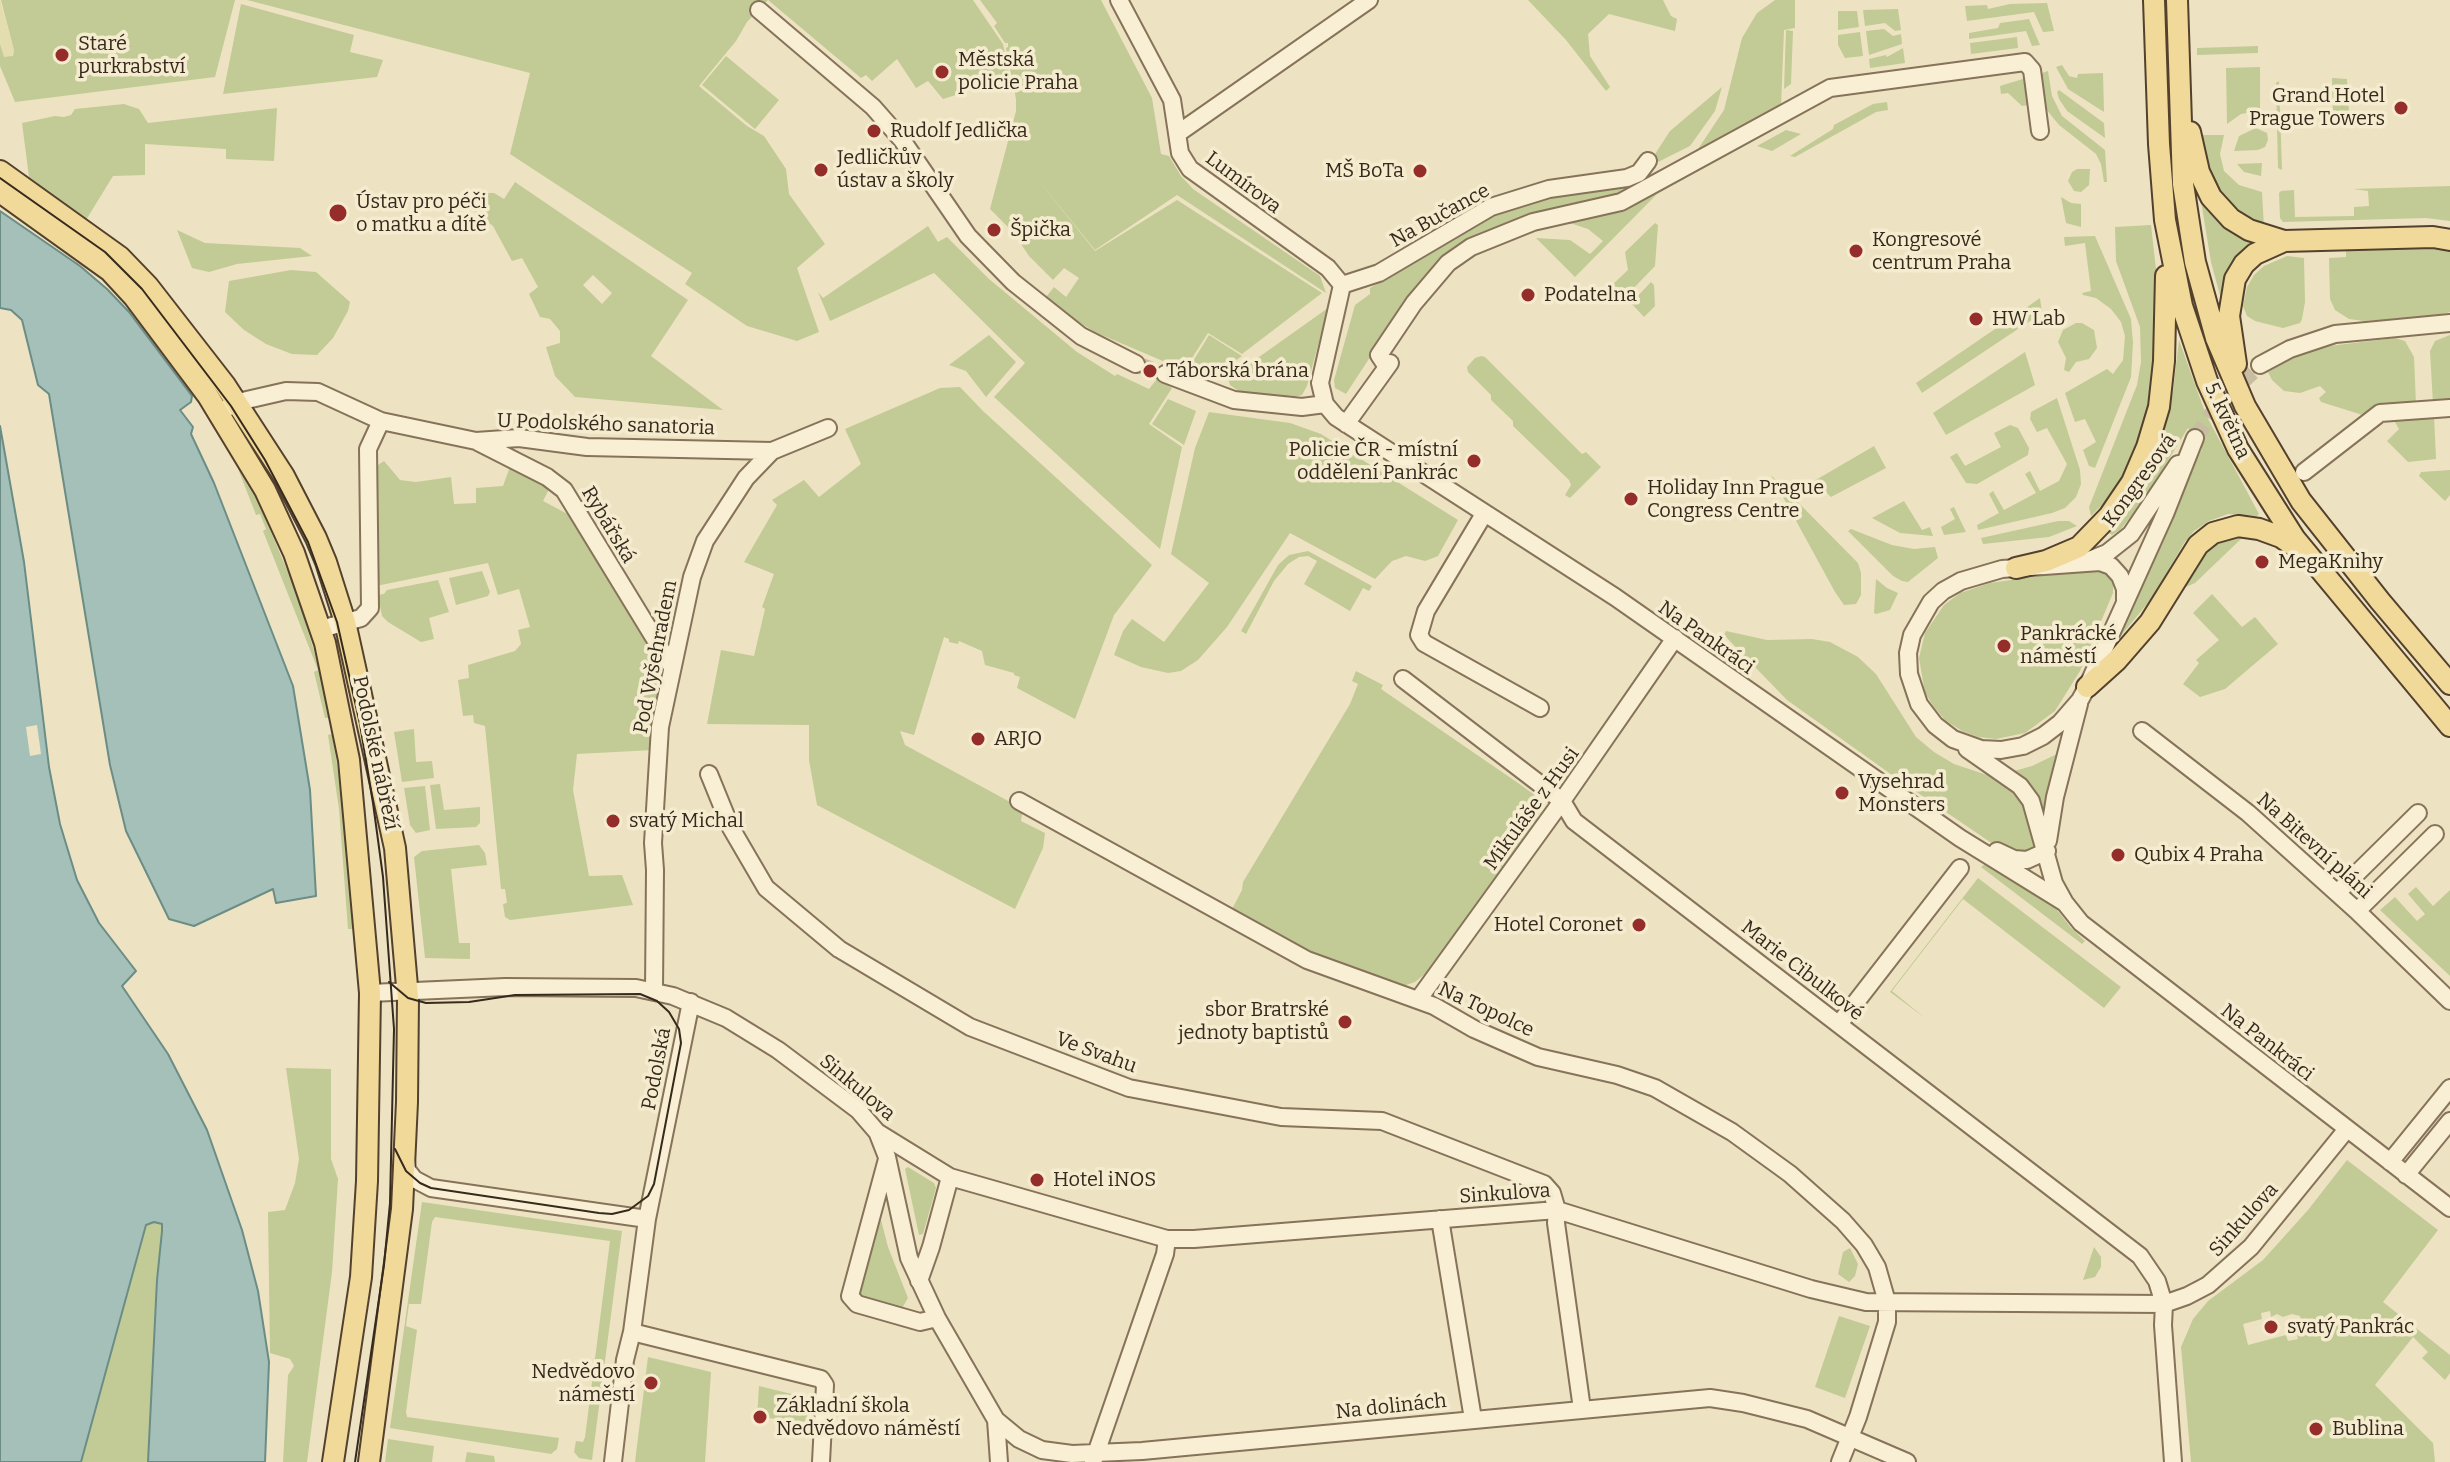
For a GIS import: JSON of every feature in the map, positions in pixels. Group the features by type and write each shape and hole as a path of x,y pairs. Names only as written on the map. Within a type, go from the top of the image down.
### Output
{"main road":[{"name":"5. května","path":"2154,0 2165,220 2182,306 2203,369 2223,418 2256,480 2312,562 2450,726"},
{"name":"5. května","path":"2177,0 2183,184 2195,262 2216,338 2257,428 2301,501 2335,547 2450,684"},
{"path":"2180,89 2199,172 2211,197 2240,224 2290,241 2433,237 2450,240"},
{"name":"Podolské nábřeží","path":"0,171 120,257 148,286 238,402 284,476 316,538 345,622 395,848 407,991 405,1156 400,1223 369,1462"},
{"name":"Podolské nábřeží","path":"0,192 110,271 134,297 219,413 271,502 294,553 321,629 349,760 370,993 367,1181 361,1277 333,1462"},
{"path":"2016,568 2046,561 2079,547 2109,516 2140,466 2159,407 2164,361 2167,298 2165,220"},
{"path":"2257,428 2244,397 2234,355 2229,328 2231,291 2249,259 2290,241"},
{"path":"2084,694 2150,622 2198,545 2213,533 2238,526 2259,529 2292,544 2312,562"}],"street":[{"name":"Lumírova","path":"1119,0 1172,100 1180,153 1190,169 1328,268 1342,285"},
{"path":"1177,134 1369,0"},
{"path":"753,5 873,107 902,140 968,236 1013,282 1081,336 1136,364"},
{"path":"1346,424 1389,365 1379,355 1405,316 1448,263 1471,247 1533,222 1621,202 1830,88 2025,62 2032,70 2040,131"},
{"name":"Na Bučance","path":"1342,285 1379,273 1491,207 1549,189 1627,178 1643,169 1648,161"},
{"path":"1165,374 1234,400 1311,407 1325,404 1320,391 1320,376 1342,285"},
{"path":"2260,365 2290,349 2335,334 2450,323"},
{"name":"U Podolského sanatoria","path":"219,413 238,402 286,391 318,392 381,421 476,441 519,438 587,447 772,451 828,428"},
{"name":"Na Pankráci","path":"1325,404 1346,424 1675,638 1960,838 2065,903"},
{"path":"2304,472 2380,413 2450,408"},
{"path":"321,629 361,618 370,608 368,449 381,421"},
{"name":"Kongresová","path":"2085,562 2107,553 2131,534 2195,438 2125,602"},
{"name":"Rybářská","path":"476,441 547,477 564,490 672,667"},
{"name":"Pod Vyšehradem","path":"654,991 653,843 660,727 672,667 692,577 705,541 746,478 772,451"},
{"path":"1484,514 1426,611 1419,635 1424,643 1540,708"},
{"path":"1960,838 2014,859 2033,858 2047,851 2055,797 2084,694 2125,602 2123,583 2115,570 2105,564 2085,562 2016,568 1981,574 1951,586 1926,608 1912,635 1908,665 1915,695 1929,719 1953,739 1981,749 2001,750 2023,746 2051,730 2084,694"},
{"name":"Mikuláše z Husi","path":"1418,1000 1675,638"},
{"name":"Marie Cibulkové","path":"1403,679 1562,801 1574,821 2140,1256 2157,1281 2164,1304"},
{"name":"Na Bitevní pláni","path":"2142,731 2248,813 2357,911 2450,1001"},
{"name":"Na Pankráci","path":"1953,739 2025,792 2035,810 2050,872 2065,903 2081,923 2450,1208"},
{"name":"Ve Svahu","path":"709,774 731,828 766,888 839,949 970,1027 1129,1088 1281,1117 1387,1122 1544,1184 1552,1193 1557,1210"},
{"name":"Na Topolce","path":"1019,801 1307,960 1418,1000 1538,1057 1617,1075 1655,1088 1732,1132 1790,1174 1854,1233 1872,1256 1887,1302"},
{"path":"2337,893 2418,813"},
{"path":"2357,911 2435,834"},
{"path":"1839,1024 1960,868"},
{"path":"370,993 549,987 636,988 691,1002"},
{"name":"Sinkulova","path":"691,1002 726,1018 778,1050 858,1110 877,1132 950,1177 1167,1239 1557,1210 1811,1289 1866,1302 2164,1304 2187,1296 2208,1285 2237,1262 2347,1129"},
{"name":"Podolská","path":"613,1462 647,1219 691,1002"},
{"path":"2390,1162 2450,1088"},
{"path":"2406,1175 2450,1121"},
{"name":"Na dolinách","path":"877,1132 887,1157 909,1258 937,1318 996,1420 1019,1439 1042,1450 1094,1458 1710,1398 1807,1419 1907,1462"},
{"path":"405,1156 407,1170 414,1179 431,1188 647,1219"},
{"path":"887,1157 850,1296 857,1304 920,1322 937,1318"},
{"path":"919,1281 950,1177"},
{"path":"1557,1210 1556,1223 1582,1409"},
{"path":"1440,1219 1473,1419"},
{"path":"1094,1458 1165,1254 1167,1239"},
{"path":"1840,1462 1851,1437 1887,1322 1887,1302"},
{"path":"2164,1304 2173,1462"},
{"path":"632,1332 821,1379 825,1385 821,1462"},
{"path":"996,1420 999,1462"}],"shaded area":[{"path":"0,0 14,50 11,58 4,57 0,44"}],"green space":[{"path":"1,0 235,0 215,77 15,102 0,66 0,44 4,57 13,56 14,50"},
{"path":"247,0 768,0 747,22 736,41 699,86 747,126 764,136 786,169 789,194 825,244 797,268 819,332 797,341 747,326 685,284 692,273 510,154 530,73"},
{"path":"768,0 973,0 1003,44 1010,78 943,99 928,81 916,88 897,59 872,81 866,75 861,78"},
{"path":"980,0 1101,0 1152,98 1161,154 1169,156 1193,189 1320,276 1326,293 1177,195 1095,250 1035,176 1095,251 1177,200 1322,293 1242,354 1208,333 1183,372 1097,333 1067,315 1046,297 1054,287 1066,297 1079,278 1064,268 1053,280 990,209 1016,111 1016,99 1006,48 1008,43 1005,43 994,26 997,23"},
{"path":"1528,0 1663,0 1671,16 1677,19 1675,31 1609,14 1588,34 1590,56 1610,87 1606,91 1566,40"},
{"path":"1775,0 1795,0 1795,28 1784,30 1781,107 1694,155 1724,110 1742,38 1757,13"},
{"path":"2047,3 2054,31 2043,32 2034,12 1967,21 1965,6 1987,5 1988,9 2010,4"},
{"path":"241,4 354,35 350,52 383,60 377,77 223,94"},
{"path":"1898,9 1901,30 1895,31 1885,23 1865,26 1863,10"},
{"path":"1838,11 1857,11 1859,27 1838,30"},
{"path":"2029,19 2040,45 2032,46 2026,31 1969,39 1969,33 1998,28 2000,23"},
{"path":"1884,29 1893,36 1901,34 1902,44 1869,55 1866,31"},
{"path":"1786,30 1793,31 1791,84 1784,89"},
{"path":"1860,32 1863,56 1845,58 1838,45 1838,35"},
{"path":"2017,37 2018,48 1971,54 1970,43"},
{"path":"2258,46 2258,53 2197,55 2197,48"},
{"path":"1903,48 1905,63 1870,68 1869,59 1887,57"},
{"path":"726,56 779,100 755,129 702,85"},
{"path":"2062,65 2069,76 2077,78 2078,74 2103,73 2104,112 2068,89 2056,67"},
{"path":"2260,67 2260,111 2241,114 2227,124 2226,68"},
{"path":"2048,71 2052,96 2062,116 2105,150 2107,182 2104,182 2096,154 2059,125 2046,109 2039,74"},
{"path":"2026,78 2030,105 2022,106 2008,93 2001,94 2000,86"},
{"path":"2332,78 2347,79 2349,113 2344,120 2333,120"},
{"path":"2279,81 2282,170 2278,168 2276,83"},
{"path":"1722,87 1715,111 1690,146 1658,162 1655,154 1670,131"},
{"path":"2059,90 2104,123 2105,138 2067,111 2059,99"},
{"path":"1887,102 1888,110 1876,112 1795,157 1790,156 1833,129 1834,125 1873,104"},
{"path":"124,104 139,109 148,123 277,108 274,161 226,159 226,149 145,144 145,175 113,176 86,220 29,177 22,123 64,117 71,115 75,109"},
{"path":"1770,126 1777,128 1657,194 1575,277 1536,238 1570,240 1590,254 1603,241 1588,229 1567,222 1573,215"},
{"path":"2256,128 2267,133 2265,147 2234,151 2239,136"},
{"path":"1786,130 1801,134 1772,151 1757,146"},
{"path":"2198,135 2224,135 2220,154 2224,171 2239,185 2262,192 2264,228 2245,220 2215,193"},
{"path":"2262,163 2261,176 2244,172 2237,164"},
{"path":"2077,169 2090,169 2089,185 2081,192 2074,191 2068,181"},
{"path":"515,182 688,300 651,356 723,410 575,397 555,376 546,347 560,343 560,331 550,319 540,317 529,294 538,287 522,258 512,261 493,226 474,211 476,193 494,193 504,199","holes":["593,275 612,293 602,304 583,285"]},
{"path":"1635,183 1638,186 1622,197 1525,220 1410,296 1346,394 1335,388 1334,380 1355,305 1370,294 1370,288 1495,215 1537,201"},
{"path":"2450,186 2450,221 2426,218 2283,222 2280,218 2281,191 2294,190 2295,217 2354,216 2354,207 2369,206 2368,191 2353,189"},
{"path":"2200,195 2263,239 2221,299 2211,262"},
{"path":"2061,197 2081,204 2081,227 2066,223"},
{"path":"1655,223 1658,225 1655,266 1625,297 1613,284 1628,270 1625,252"},
{"path":"2151,225 2160,305 2150,406 2123,477 2113,494 2091,516 2089,507 2137,385 2141,362 2140,327 2116,261 2115,227"},
{"path":"928,226 938,242 947,237 989,279 1077,352 1115,376 1117,374 1149,389 1157,379 1172,388 1149,424 1182,447 1160,549 994,397 1025,363 934,273 830,321 818,292 823,298"},
{"path":"177,230 205,243 300,248 312,256 237,264 209,272 192,268"},
{"path":"2095,236 2131,319 2133,343 2131,377 2095,468 2089,466 2083,450 2096,442 2085,419 2075,422 2065,393 2107,369 2113,374 2123,360 2125,336 2121,322 2111,309 2082,293 2091,291 2085,243 2065,246 2064,237"},
{"path":"2428,245 2450,251 2450,312 2430,318 2364,321 2349,319 2335,310 2330,299 2329,258 2346,257 2346,248"},
{"path":"2287,256 2304,258 2305,302 2302,319 2300,323 2283,328 2255,321 2247,316 2243,306 2247,287 2264,266"},
{"path":"291,270 316,272 350,302 333,338 317,355 292,354 266,344 244,330 225,312 229,281"},
{"path":"1651,282 1654,285 1655,306 1644,317 1631,303"},
{"path":"2040,298 2042,313 2027,323 2023,310"},
{"path":"1328,308 1302,395 1240,392 1230,385 1228,379"},
{"path":"2014,316 2018,329 1922,393 1916,383"},
{"path":"2076,323 2094,330 2097,348 2089,359 2076,362 2069,372 2064,370 2066,358 2058,342 2063,330"},
{"path":"989,335 1016,362 986,397 966,371 949,365"},
{"path":"1209,335 1242,356 1214,376 1198,377 1187,371"},
{"path":"2450,335 2450,399 2446,403 2433,404 2430,351 2435,341"},
{"path":"2395,338 2405,341 2414,357 2416,405 2366,416 2321,402 2319,398 2326,392 2320,386 2300,393 2284,391 2268,372 2295,356 2329,346"},
{"path":"2179,340 2206,415 2259,514 2228,514 2194,531 2152,598 2119,638 2202,449 2188,428 2142,503 2120,530 2112,535 2109,533 2126,511 2151,464 2173,391"},
{"path":"2025,352 2035,385 1946,435 1933,413"},
{"path":"1481,356 1582,454 1586,452 1601,467 1570,498 1565,495 1571,485 1569,480 1513,426 1513,421 1468,372 1467,367"},
{"path":"960,387 1152,565 1114,615 1075,719 1017,688 1020,677 1014,673 985,665 982,651 959,641 958,644 949,642 944,637 914,735 900,731 905,745 1023,809 1021,821 1045,833 1043,848 1015,909 817,805 809,760 809,725 707,724 721,650 754,656 765,609 762,607 774,574 744,562 777,505 772,500 804,480 819,497 861,464 845,429 940,388"},
{"path":"2057,398 2080,470 2081,484 2076,497 2065,508 2052,513 1978,530 1977,525 1999,513 1989,494 1993,491 2004,510 2036,493 2025,474 2030,471 2040,491 2059,481 2067,464 2047,428 2037,432 2030,419 2031,412"},
{"path":"1168,399 1196,411 1184,445 1152,424"},
{"path":"1209,412 1290,423 1321,434 1458,520 1438,556 1425,561 1406,556 1392,561 1375,579 1290,533 1227,627 1198,660 1181,671 1168,673 1141,667 1114,655 1123,631 1132,619 1164,642 1209,583 1171,554 1195,448"},
{"path":"2434,416 2436,459 2408,462 2387,441 2399,429 2392,417"},
{"path":"2010,425 2018,428 2029,448 2028,455 1977,484 1966,483 1950,457 1957,453 1965,466 2001,447 1994,433"},
{"path":"1874,446 1886,468 1831,497 1814,481"},
{"path":"232,453 248,477 297,594 324,684 344,806 356,929 348,929 339,809 328,735 332,734 314,672 318,670 263,531 266,529 260,514 256,515"},
{"path":"384,461 400,480 416,482 451,477 454,504 476,503 476,488 503,486 512,461 550,487 543,501 577,519 665,665 656,707 653,750 577,754 573,790 589,876 622,875 633,905 510,920 505,917 503,904 507,903 505,889 501,889 485,726 474,723 473,715 463,716 458,680 469,678 468,665 515,651 521,644 518,630 530,627 519,589 498,595 488,563 376,586 372,476"},
{"path":"2450,470 2450,495 2445,501 2419,476 2421,472"},
{"path":"1771,475 1858,563 1861,595 1856,604 1844,605 1835,592"},
{"path":"1904,501 1922,530 1930,527 1933,536 1900,533 1872,518"},
{"path":"1954,507 1966,532 1944,535 1941,527 1955,519 1950,509"},
{"path":"2069,521 2077,526 2049,537 1983,544 1981,538"},
{"path":"1851,529 1892,545 1914,549 1935,547 1938,558 1908,582 1902,581 1893,576 1848,531"},
{"path":"2231,534 2251,537 2241,539 2195,583 2181,589 2208,546"},
{"path":"1308,551 1372,586 1369,591 1363,588 1350,611 1304,584 1317,561 1308,556 1299,557 1288,564 1274,581 1246,634 1241,631 1278,565 1289,555"},
{"path":"2093,568 2108,575 2113,583 2113,593 2080,671 2055,711 2025,733 1996,739 1978,737 1945,720 1925,693 1919,658 1925,633 1944,605 1960,593 1990,583"},
{"path":"482,571 490,592 488,596 456,605 449,578"},
{"path":"1876,579 1898,593 1890,610 1876,614 1874,613"},
{"path":"438,580 449,612 429,618 434,639 421,642 382,616 378,595 387,590"},
{"path":"2212,594 2242,627 2255,617 2278,644 2225,689 2200,697 2183,684 2199,663 2196,660 2219,640 2193,613"},
{"path":"1701,631 1747,679 1747,681 1697,647"},
{"path":"1726,631 1767,640 1812,639 1830,642 1858,657 1876,674 1916,737 1954,764 1990,776 2020,798 2027,809 2036,848 2026,853 2007,851 1899,780 1787,700 1724,635"},
{"path":"1356,671 1383,685 1381,689 1536,796 1540,804 1537,821 1433,967 1415,982 1403,986 1330,960 1230,913 1243,882 1350,704 1358,684 1352,681"},
{"path":"414,729 416,762 432,761 434,778 402,782 394,732"},
{"path":"2058,755 2045,812 2014,771"},
{"path":"440,784 444,810 480,807 480,823 476,827 436,829 430,785"},
{"path":"425,786 430,830 416,833 410,825 404,788"},
{"path":"479,845 485,853 487,865 451,869 459,943 470,943 470,959 425,958 414,857 422,851"},
{"path":"1985,864 2031,886 2051,902 2085,941 2082,944 1981,867"},
{"path":"1978,878 2121,987 2104,1008 1963,899 1892,991 1925,1018 1890,992"},
{"path":"2416,887 2433,906 2450,890 2450,976 2380,910 2395,897 2417,921 2425,914 2408,894"},
{"path":"286,1068 331,1069 331,1159 338,1179 332,1272 307,1462 283,1462 288,1375 294,1366 290,1359 270,1353 268,1212 285,1210 295,1183 299,1159"},
{"path":"2347,1160 2438,1230 2383,1302 2450,1355 2450,1373 2445,1380 2422,1358 2428,1352 2413,1337 2375,1385 2433,1443 2435,1462 2191,1462 2181,1347 2193,1319 2208,1301 2263,1260","holes":["2270,1311 2271,1317 2277,1314 2283,1317 2292,1314 2300,1316 2302,1325 2296,1330 2298,1339 2288,1341 2286,1335 2248,1345 2243,1324 2262,1319 2261,1313"]},
{"path":"908,1167 934,1183 936,1188 923,1234 919,1235 905,1169"},
{"path":"2255,1198 2264,1205 2241,1235 2232,1228"},
{"path":"422,1202 622,1231 592,1460 579,1458 574,1452 576,1441 583,1442 585,1437 610,1241 435,1217 421,1304 409,1304 406,1326 417,1330 407,1417 559,1438 557,1449 551,1454 390,1428"},
{"path":"880,1216 888,1247 908,1298 901,1310 861,1298 857,1293 875,1217"},
{"path":"154,1222 162,1224 162,1231 148,1462 81,1462 146,1225"},
{"path":"2094,1247 2101,1257 2101,1267 2095,1277 2083,1280"},
{"path":"1850,1248 1858,1264 1855,1276 1849,1282 1838,1274 1843,1252"},
{"path":"1839,1316 1870,1326 1845,1398 1815,1387"},
{"path":"648,1357 711,1372 705,1462 635,1462"},
{"path":"759,1386 808,1398 807,1422 757,1417"},
{"path":"388,1439 434,1446 432,1462 385,1462"},
{"path":"467,1452 494,1456 495,1462 465,1462"}],"water":[{"path":"0,211 80,266 107,289 129,312 192,396 191,402 180,410 193,427 191,434 214,483 293,686 310,790 316,896 276,903 273,889 194,926 169,919 126,831 110,765 49,394 38,385 22,320 11,310 0,308"},
{"path":"0,426 24,562 49,767 60,824 77,880 99,923 136,971 122,986 168,1054 207,1130 242,1230 258,1291 269,1362 265,1462 148,1462 162,1231 162,1224 154,1222 146,1225 81,1462 0,1462"}],"pier":[{"path":"37,725 41,754 30,756 26,727"}],"tunnel":[{"path":"1136,364 1165,374"},
{"path":"2195,438 2220,402 2260,365"}],"tram line":[{"path":"0,178 105,252 142,289 231,406 265,460 308,542 337,622 360,724 373,803 383,877 394,1029 390,1203 355,1462"},
{"path":"389,982 408,998 426,1003 469,1002 515,995 640,994 657,1001 669,1012 679,1029 681,1043 654,1184 648,1196 629,1210 599,1213 431,1188 406,1171 395,1149"}],"place":[{"name":"Staré purkrabství","path":"62,55"},
{"name":"Městská policie Praha","path":"942,72"},
{"name":"Grand Hotel Prague Towers","path":"2401,108"},
{"name":"Rudolf Jedlička","path":"874,131"},
{"name":"Jedličkův ústav a školy","path":"821,170"},
{"name":"MŠ BoTa","path":"1420,171"},
{"name":"Ústav pro péči o matku a dítě","path":"338,213"},
{"name":"Špička","path":"994,230"},
{"name":"Kongresové centrum Praha","path":"1856,251"},
{"name":"Podatelna","path":"1528,295"},
{"name":"HW Lab","path":"1976,319"},
{"name":"Táborská brána","path":"1150,371"},
{"name":"Policie ČR - místní oddělení Pankrác","path":"1474,461"},
{"name":"Holiday Inn Prague Congress Centre","path":"1631,499"},
{"name":"MegaKnihy","path":"2262,562"},
{"name":"Pankrácké náměstí","path":"2004,646"},
{"name":"ARJO","path":"978,739"},
{"name":"Vysehrad Monsters","path":"1842,793"},
{"name":"svatý Michal","path":"613,821"},
{"name":"Qubix 4 Praha","path":"2118,855"},
{"name":"Hotel Coronet","path":"1639,925"},
{"name":"sbor Bratrské jednoty baptistů","path":"1345,1022"},
{"name":"Hotel iNOS","path":"1037,1180"},
{"name":"svatý Pankrác","path":"2271,1327"},
{"name":"Nedvědovo náměstí","path":"651,1383"},
{"name":"Základní škola Nedvědovo náměstí","path":"760,1417"},
{"name":"Bublina","path":"2316,1429"}]}
